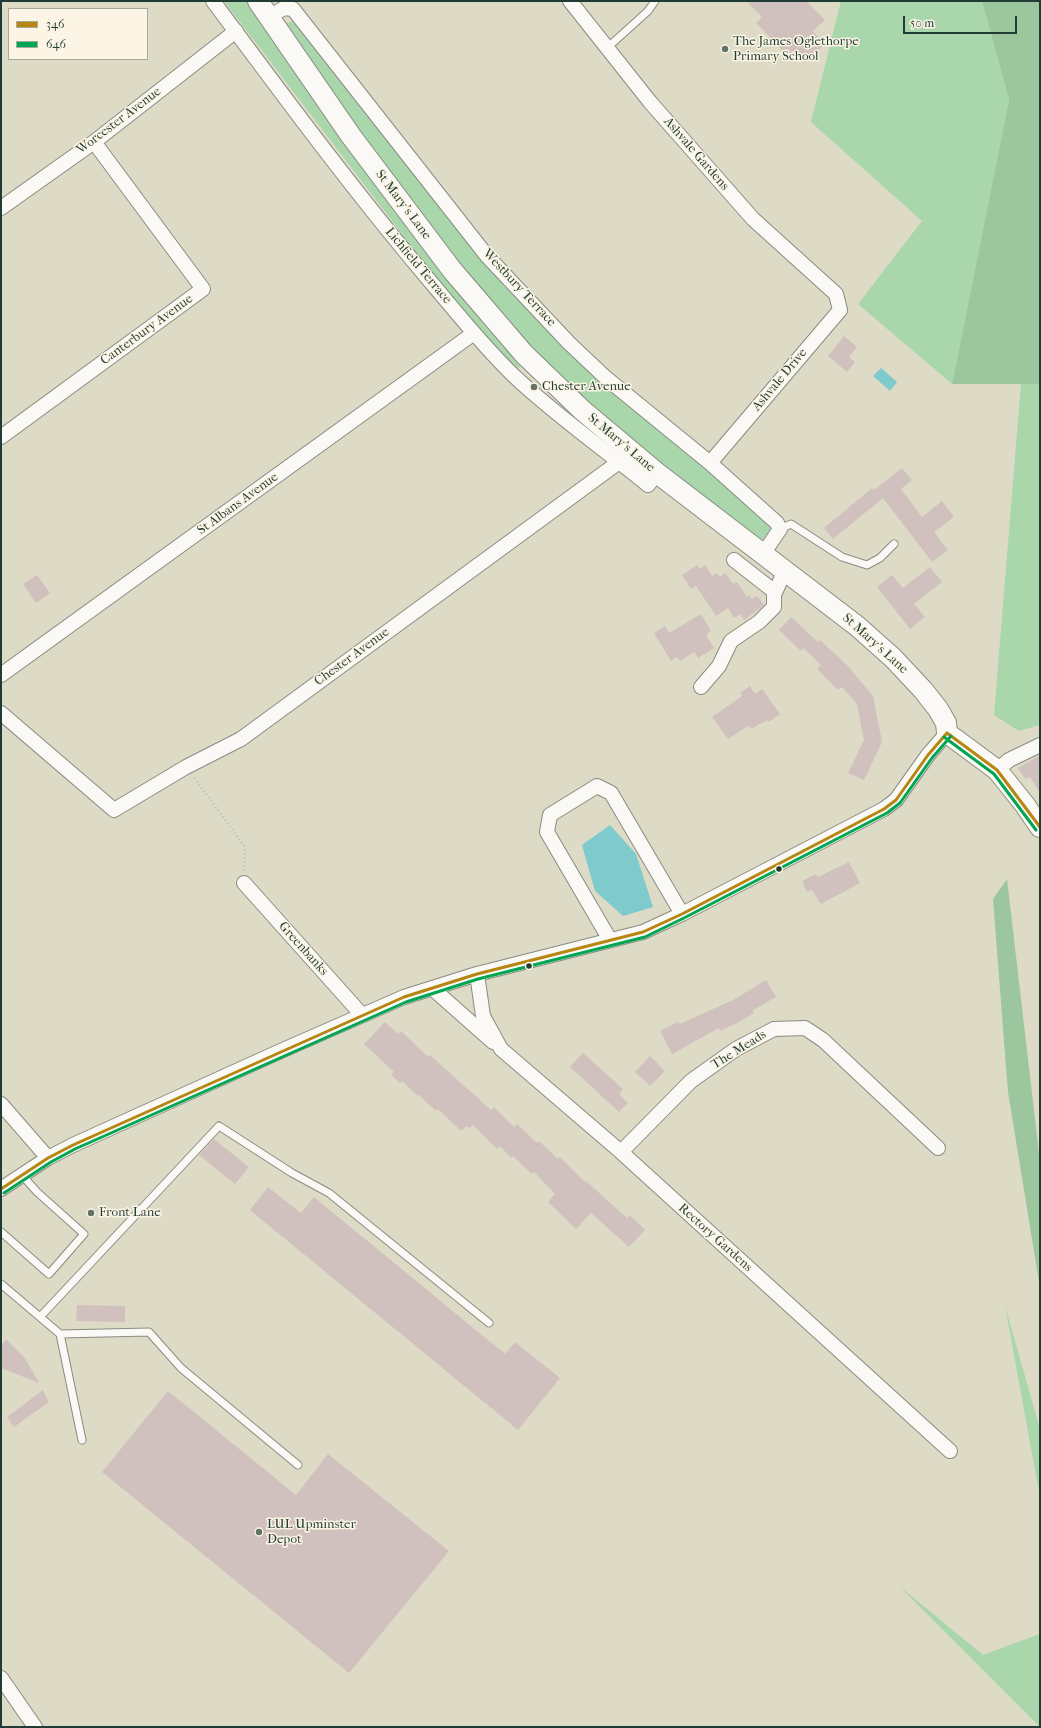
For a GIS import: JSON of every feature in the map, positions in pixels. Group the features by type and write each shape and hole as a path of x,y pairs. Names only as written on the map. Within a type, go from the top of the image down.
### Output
{"main road":[{"name":"St Mary's Lane","path":"258,1 351,136 473,295 524,354 582,410 657,473 857,626 893,658 923,690 938,709 946,723 947,733"},
{"path":"947,733 997,770 1025,804 1040,827"}],"street":[{"name":"Lichfield Terrace","path":"213,1 315,138 393,236 474,333 512,374 543,402 648,485 657,473"},
{"name":"Ashvale Gardens","path":"570,1 650,102 753,219 836,294"},
{"name":"Westbury Terrace","path":"269,17 284,8 293,9 487,256 569,343 601,373 710,463 772,518 780,529"},
{"name":"Worcester Avenue","path":"1,208 94,142 236,31"},
{"name":"Canterbury Avenue","path":"1,437 203,289 94,142"},
{"name":"Ashvale Drive","path":"710,463 840,310 836,294"},
{"name":"St Albans Avenue","path":"1,675 474,333"},
{"name":"Chester Avenue","path":"1,713 114,810 186,767 241,739 619,462"},
{"path":"763,554 780,529"},
{"path":"734,560 775,592"},
{"path":"701,687 719,666 731,641 759,622 774,607 775,592 785,570"},
{"path":"1,1189 48,1158 188,1092 404,997 478,974 643,932 682,914 884,809 896,800 928,755 947,733"},
{"path":"997,770 1009,760 1040,745"},
{"path":"610,940 546,832 550,815 597,786 611,793 682,914"},
{"name":"Greenbanks","path":"244,883 362,1015"},
{"name":"Rectory Gardens","path":"478,974 483,1016 501,1049 621,1152 950,1451"},
{"path":"432,988 501,1049"},
{"name":"The Meads","path":"621,1152 691,1081 736,1049 774,1028 805,1028 823,1040 938,1148"},
{"path":"1,1104 48,1158"},
{"path":"1,1678 34,1727"}],"lane":[{"path":"607,48 648,11 655,1"},
{"path":"780,529 791,524 842,558 867,565 880,558 894,544"},
{"path":"40,1317 219,1126 292,1173 329,1193 489,1323"},
{"path":"1,1232 49,1274 84,1234 37,1192 22,1175"},
{"path":"1,1284 60,1334 82,1440"},
{"path":"60,1334 149,1332 181,1368 298,1464"}],"path":[{"path":"186,767 245,847 244,883"}],"green space":[{"path":"224,1 248,1 433,258 485,326 521,366 517,369 498,350 428,268"},
{"path":"841,1 982,1 1009,100 952,384 858,304 922,221 811,122"},
{"path":"982,1 1040,1 1040,384 952,384 1009,100"},
{"path":"296,20 486,262 767,518 771,529 763,539 752,541 651,460 520,340 454,262 286,28 287,23"},
{"path":"1021,384 1040,384 1040,725 1019,731 994,715"},
{"path":"1007,879 1040,1162 1040,1288 1008,1092 993,899"},
{"path":"1005,1306 1040,1429 1040,1497"},
{"path":"899,1586 983,1655 1040,1634 1040,1727"}],"water":[{"path":"881,368 897,382 890,391 873,376"},
{"path":"610,825 636,854 653,907 623,916 595,891 582,845"}],"building":[{"path":"746,1 806,1 825,20 813,31 825,44 805,63 793,51 788,56 756,23 762,17"},
{"path":"844,336 857,347 849,357 855,362 847,372 828,356"},
{"path":"902,468 912,480 901,489 922,517 942,501 954,517 934,532 948,550 932,562 883,498 833,539 824,528 872,488 874,490"},
{"path":"697,565 700,569 705,565 712,576 717,573 720,577 725,573 733,584 737,582 747,597 749,595 752,599 757,596 764,605 744,620 740,614 734,618 728,608 716,616 696,586 691,589 682,575"},
{"path":"930,567 942,582 914,604 925,617 910,629 877,587 892,575 903,588"},
{"path":"37,575 50,593 36,603 23,584"},
{"path":"701,614 711,631 706,635 714,648 698,658 694,652 680,661 677,657 671,661 654,633 665,626 669,633"},
{"path":"791,617 818,642 820,640 848,666 873,696 882,742 864,780 848,773 864,740 857,704 842,687 838,690 817,669 821,665 803,648 801,651 779,630"},
{"path":"750,686 755,694 762,689 780,714 769,722 767,720 751,729 748,726 728,739 712,717 742,696 740,693"},
{"path":"1040,755 1040,793 1030,777 1025,779 1018,768"},
{"path":"849,862 860,883 821,904 812,890 807,892 802,881 816,874 818,877"},
{"path":"766,980 776,997 753,1010 754,1013 737,1023 720,1031 719,1028 672,1054 660,1031 678,1022 680,1024 733,1000"},
{"path":"385,1022 398,1034 401,1031 428,1057 430,1055 491,1110 494,1107 514,1127 517,1124 537,1143 539,1141 558,1159 560,1157 585,1182 586,1181 627,1218 630,1215 645,1230 629,1247 591,1213 576,1229 548,1202 555,1194 534,1172 532,1174 513,1156 511,1158 500,1146 497,1149 473,1125 469,1128 467,1126 461,1131 438,1109 436,1111 402,1081 400,1083 391,1075 394,1072 364,1044"},
{"path":"583,1053 623,1089 619,1094 628,1103 619,1112 570,1067"},
{"path":"650,1056 665,1071 650,1086 635,1072"},
{"path":"214,1139 249,1167 235,1184 199,1155"},
{"path":"268,1187 301,1213 314,1197 505,1354 515,1342 560,1378 518,1430 250,1210"},
{"path":"77,1305 125,1306 125,1322 76,1321"},
{"path":"6,1339 25,1358 39,1383 1,1368 1,1346"},
{"path":"43,1390 49,1402 14,1427 7,1417"},
{"name":"LUL Upminster Depot","path":"168,1391 296,1495 328,1454 449,1551 349,1673 102,1472"}],"transit line":[{"name":"346","path":"947,733 997,770 1040,827"},
{"name":"346","path":"1,1189 48,1158 73,1145 404,997 477,974 643,932 682,914 884,809 896,800 928,755 947,733"},
{"name":"646","path":"4,1193 51,1162 75,1149 406,1002 478,979 645,937 887,813 900,803 932,758 951,736"},
{"name":"646","path":"944,737 994,774 1036,830"}],"place":[{"name":"The James Oglethorpe Primary School","path":"725,49"},
{"name":"Chester Avenue","path":"534,387"},
{"name":"Front Lane","path":"91,1213"},
{"name":"LUL Upminster Depot","path":"259,1532"}]}
